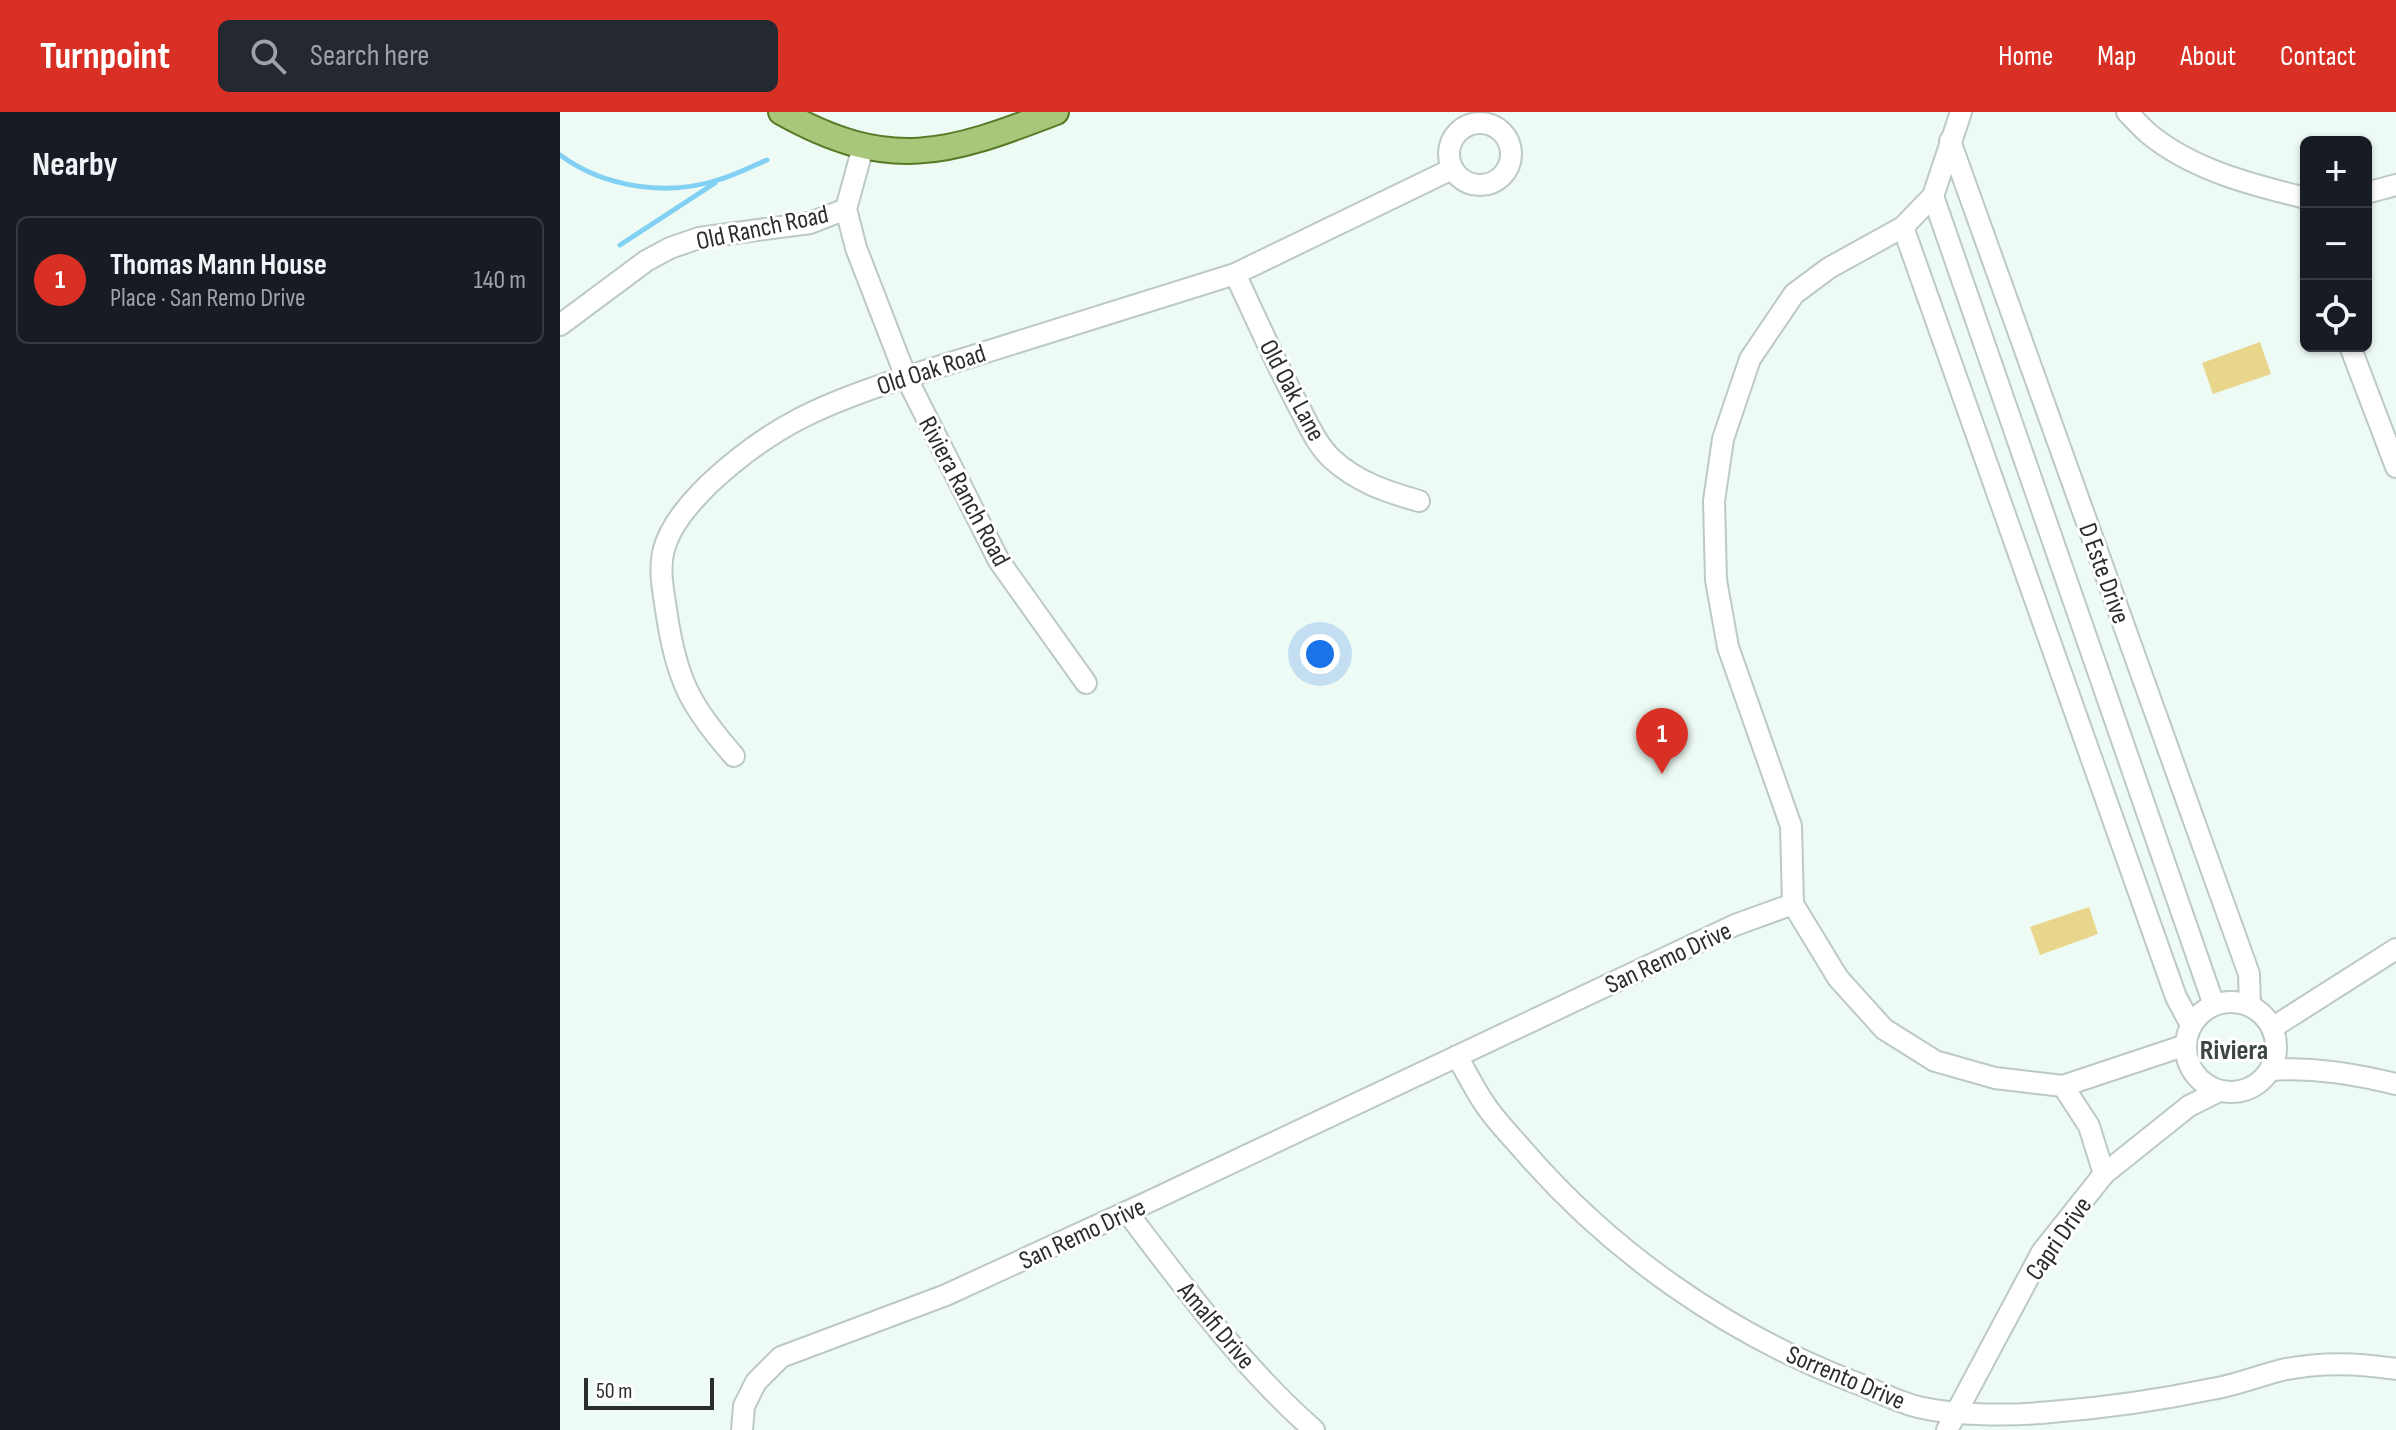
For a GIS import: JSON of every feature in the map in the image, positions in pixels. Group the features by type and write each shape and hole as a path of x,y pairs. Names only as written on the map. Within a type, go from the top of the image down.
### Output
{"main road":[{"path":"781,112 816,130 863,147 914,152 988,138 1056,112"}],"street":[{"path":"1903,227 2176,997 2188,1035 2187,1061 2205,1085 2234,1093 2249,1090 2262,1082 2271,1070 2276,1056 2276,1042 2272,1028 2259,1011 2250,1006 2226,1002 2201,1013 2188,1035 2063,1086 1995,1078 1935,1061 1884,1029 1838,978 1793,904 1791,826 1728,647 1716,580 1714,501 1723,439 1750,359 1794,294 1829,268 1903,227 1933,196 1961,112"},
{"path":"2127,112 2150,135 2194,161 2251,184 2300,196"},
{"name":"D Este Drive","path":"1950,141 2249,974 2250,1006"},
{"name":"Riviera Ranch Road","path":"863,147 846,209 856,248 906,377 999,561 1086,683"},
{"name":"Old Oak Road","path":"734,756 694,707 678,673 661,572 666,545 676,524 695,498 732,463 768,435 810,412 856,393 1235,274 1452,169"},
{"path":"2372,191 2396,185"},
{"name":"D Este Drive","path":"1933,196 2214,1005"},
{"name":"Old Ranch Road","path":"560,325 646,261 670,248 699,238 810,223 846,209"},
{"name":"Old Oak Lane","path":"1235,274 1287,385 1330,457 1353,475 1376,487 1419,501"},
{"path":"2352,352 2396,467"},
{"name":"San Remo Drive","path":"742,1430 744,1406 756,1382 781,1357 946,1295 1735,925 1793,904"},
{"path":"2272,1028 2396,949"},
{"name":"Sorrento Drive","path":"1457,1056 1485,1105 1538,1167 1578,1209 1629,1254 1745,1331 1793,1357 1951,1422 2148,1402 2283,1370 2326,1364 2396,1369"},
{"path":"2271,1070 2302,1068 2353,1074 2396,1084"},
{"path":"2063,1086 2089,1126 2104,1174"},
{"name":"Capri Drive","path":"1951,1422 2042,1252 2104,1174 2189,1106 2219,1091"},
{"name":"Amalfi Drive","path":"1127,1212 1226,1340 1286,1406 1314,1430"}],"shaded area":[{"path":"2260,342 2271,374 2213,394 2202,363"},
{"path":"2089,907 2098,934 2040,955 2030,927"}],"waterway":[{"path":"560,155 617,182 659,188 701,184 767,160"},
{"path":"620,245 715,183"}],"place":[{"name":"Thomas Mann House","path":"1662,774"}],"district":[{"name":"Riviera","path":"2234,1049"}]}
